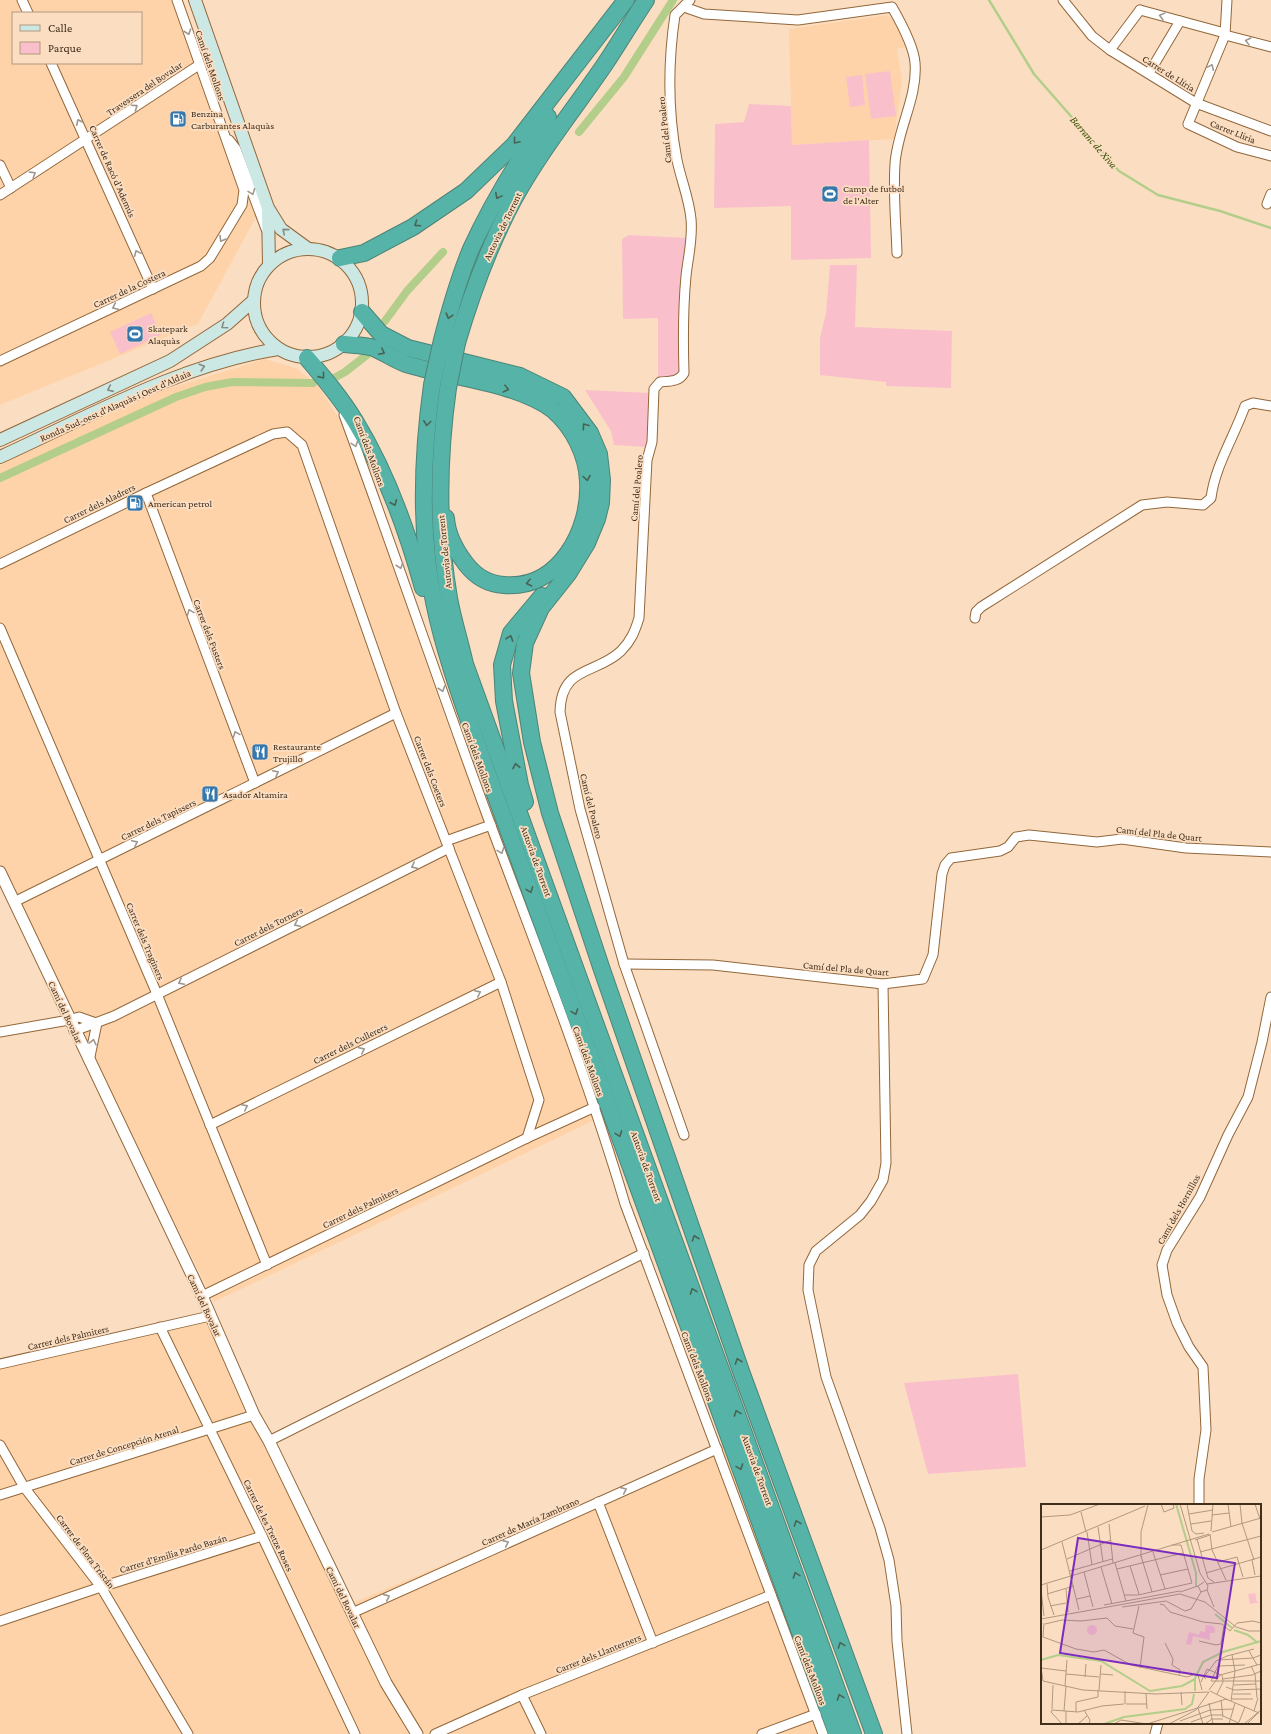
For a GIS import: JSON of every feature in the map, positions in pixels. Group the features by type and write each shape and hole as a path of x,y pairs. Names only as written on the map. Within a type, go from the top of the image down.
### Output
{"highway":[{"path":"340,258 364,253 413,227 466,191 514,145 627,0"},
{"name":"Autovia de Torrent","path":"627,0 538,132 499,193 471,250 455,294 451,388 441,436 439,496 441,542 449,599 465,664 853,1734"},
{"name":"Autovia de Torrent","path":"646,0 606,62 552,138 516,196 486,256 454,342 432,385 425,436 423,494 425,540 434,601 450,667 837,1734"},
{"path":"362,312 381,334 408,348 520,376 564,397 590,433 599,454 602,480 601,503 597,518 587,543 568,574 541,608 525,643 522,674 532,742 550,813 601,967 742,1374 874,1734"},
{"path":"344,344 373,348 406,364 518,392 552,410 570,428 581,452 588,480 587,503 575,543 559,566 538,580 516,586 491,584 473,573 457,552 447,524 445,497 451,388"},
{"path":"307,358 337,394 355,422 374,457 412,548 445,669 470,739 483,761"},
{"path":"579,977 572,944 543,861 520,785 504,701 502,665 511,633 531,607 567,568 587,543"}],"main road":[{"path":"195,0 268,208 281,229 307,248 340,258 354,273 362,291 362,312 356,330 344,344 327,354 307,358 278,349 259,328 253,301 258,281 269,264 286,252 307,248"},
{"path":"268,208 269,264"},
{"name":"Ronda Sud-oest d'Alaquàs i Oest d'Aldaia","path":"0,440 170,362 227,324 253,301"},
{"name":"Ronda Sud-oest d'Alaquàs i Oest d'Aldaia","path":"0,458 152,386 192,370 248,354 278,349"}],"street":[{"path":"22,0 28,12"},
{"name":"Camí dels Mollons","path":"177,0 244,190 242,205"},
{"name":"Carrer de Llíria","path":"1063,0 1092,36 1110,50 1196,103 1271,131"},
{"path":"1070,0 1072,10"},
{"path":"1110,50 1140,10 1138,0"},
{"path":"1196,103 1225,36 1227,0"},
{"path":"687,4 704,14 798,20 892,7 912,49 915,62 913,86 900,133 894,164 897,253"},
{"name":"Camí del Poalero","path":"624,964 580,809 567,750 560,705 565,688 575,676 606,661 620,652 628,643 636,626 640,608 647,460 652,442 654,389 660,382 682,378 684,373 684,301 692,237 687,192 677,159 670,83 672,34 675,15 687,4"},
{"path":"1140,10 1221,32 1225,36 1271,47"},
{"path":"1149,73 1180,21"},
{"name":"Carrer de Racó d'Ademús","path":"51,64 153,289"},
{"name":"Travessera del Bovalar","path":"0,195 87,140 199,65"},
{"name":"Carrer Lliria","path":"1196,103 1188,124 1237,147 1271,156"},
{"path":"224,132 236,150 269,236"},
{"path":"0,165 11,188"},
{"path":"1267,204 1271,194"},
{"name":"Carrer de la Costera","path":"0,361 201,266 210,258 242,205"},
{"name":"Camí dels Mollons","path":"337,394 491,825 595,1107 625,1204 823,1734"},
{"path":"975,618 976,612 981,607 1142,505 1167,502 1203,505 1211,498 1213,483 1218,469 1245,406 1253,403 1271,406"},
{"name":"Carrer dels Coeters","path":"273,434 287,432 302,445 396,713 500,982 539,1100 527,1138"},
{"name":"Carrer dels Aladrers","path":"0,564 146,493 273,434"},
{"name":"Carrer dels Fusters","path":"146,493 255,784"},
{"name":"Carrer dels Traginers","path":"0,628 158,994 267,1265"},
{"name":"Carrer dels Tapissers","path":"14,902 396,713"},
{"name":"Carrer dels Torners","path":"74,1031 86,1025 97,1023 158,994 447,845 491,825"},
{"name":"Camí del Pla de Quart","path":"624,964 713,965 883,984 923,979 933,955 942,874 945,865 950,858 1000,851 1008,848 1016,837 1029,835 1086,842 1122,838 1186,848 1271,852"},
{"name":"Camí del Bovalar","path":"0,872 74,1031 202,1296 254,1415 269,1441 386,1683 417,1734"},
{"path":"624,964 684,1135"},
{"name":"Carrer dels Cullerers","path":"210,1124 500,982"},
{"path":"883,984 886,1163 883,1180 860,1216 816,1251 809,1266 808,1290 826,1377 880,1528 889,1560 896,1606 897,1641 907,1734"},
{"name":"Camí dels Hornillos","path":"1199,1504 1199,1479 1206,1430 1203,1367 1189,1347 1177,1323 1167,1295 1162,1265 1167,1250 1200,1197 1228,1135 1248,1097 1262,1042 1271,997"},
{"path":"0,1032 79,1017 97,1023 89,1061"},
{"name":"Carrer dels Palmiters","path":"202,1296 527,1138 595,1107"},
{"path":"269,1441 644,1253"},
{"name":"Carrer dels Palmiters","path":"0,1364 210,1316"},
{"name":"Carrer de les Tretze Roses","path":"160,1327 262,1536 355,1734"},
{"name":"Carrer de Concepción Arenal","path":"0,1495 210,1430 224,1423 254,1415"},
{"name":"Carrer de Flora Tristán","path":"0,1445 24,1487 101,1587 188,1734"},
{"name":"Carrer de María Zambrano","path":"352,1613 717,1449"},
{"path":"598,1502 653,1643"},
{"name":"Carrer d'Emilia Pardo Bazán","path":"0,1621 262,1536"},
{"name":"Carrer dels Llanterners","path":"435,1734 522,1695 771,1595"},
{"path":"522,1695 541,1734"},
{"path":"762,1734 816,1714"},
{"path":"1155,1734 1158,1724"}],"shaded area":[{"path":"0,0 183,0 256,217 198,324 0,405"},
{"path":"887,15 896,21 907,47 897,49 902,81 894,139 792,145 789,29"},
{"path":"265,359 296,368 318,386 344,426 450,731 475,784 597,1119 214,1302 83,1039 0,867 0,465 144,396"},
{"path":"209,1322 348,1605 710,1452 724,1442 828,1734 411,1734 410,1732 407,1734 0,1734 0,1368"}],"green space":[{"path":"890,71 896,116 871,119 865,74"},
{"path":"862,75 865,105 850,107 846,77"},
{"path":"749,104 791,106 792,145 869,140 871,258 791,260 791,206 714,208 715,124 744,122"},
{"path":"629,235 687,238 681,369 679,372 671,376 658,378 658,318 623,319 622,239"},
{"path":"830,265 857,265 855,327 952,331 951,388 886,386 886,382 820,375 820,338 826,313"},
{"name":"Skatepark Alaquàs","path":"151,313 161,335 120,354 110,332"},
{"path":"585,390 650,393 648,447 614,445 611,431"},
{"path":"1018,1374 1026,1467 928,1474 904,1383"}],"waterway":[{"path":"579,132 624,77 673,0"},
{"name":"Barranc de Xiva","path":"989,0 1034,74 1119,171 1158,195 1220,211 1271,228"},
{"path":"385,321 407,291 443,252"},
{"path":"334,378 345,372 368,354"},
{"path":"0,478 176,397 205,387 232,382 313,383"}],"place":[{"name":"Benzina Carburantes Alaquàs","path":"178,119"},
{"name":"Camp de futbol de l'Alter","path":"830,194"},
{"name":"Skatepark Alaquàs","path":"135,334"},
{"name":"American petrol","path":"135,503"},
{"name":"Restaurante Trujillo","path":"260,752"},
{"name":"Asador Altamira","path":"210,794"}]}
